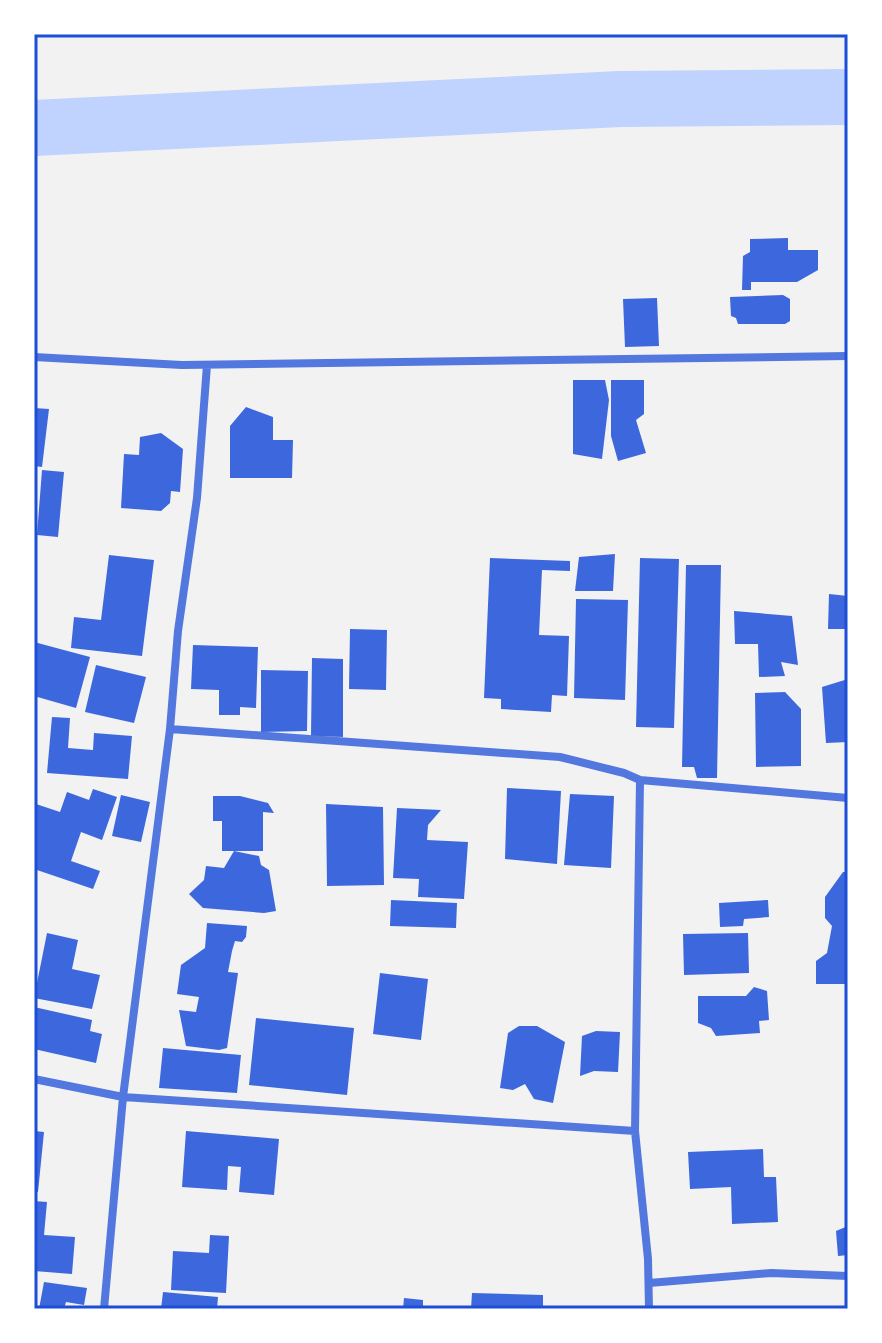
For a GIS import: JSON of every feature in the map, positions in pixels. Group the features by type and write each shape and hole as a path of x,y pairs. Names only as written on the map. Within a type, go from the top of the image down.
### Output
{"street":[{"path":"34,357 207,365 848,356"},
{"path":"104,1309 123,1097 170,729 178,631 197,498 207,365"},
{"path":"170,729 560,757 640,780 848,798"},
{"path":"640,780 635,1131 649,1309"},
{"path":"34,1079 123,1097 635,1131"},
{"path":"649,1283 771,1273 848,1276"}],"building":[{"path":"788,238 788,250 818,250 818,270 797,282 751,282 751,290 742,290 743,256 750,252 750,239"},
{"path":"783,295 790,299 790,321 785,324 738,324 736,318 731,316 730,297"},
{"path":"657,298 659,346 625,347 623,299"},
{"path":"573,380 605,380 609,400 602,459 573,454"},
{"path":"611,380 644,380 644,414 636,420 646,453 618,461 611,436"},
{"path":"246,407 273,417 273,440 293,440 292,478 230,478 230,426"},
{"path":"34,408 49,409 42,467 34,466"},
{"path":"161,433 183,449 180,492 171,491 170,503 161,511 121,508 124,454 139,455 140,437"},
{"path":"42,470 64,472 58,537 37,535"},
{"path":"615,554 613,591 575,591 579,557"},
{"path":"109,555 154,560 142,656 71,648 74,617 101,620"},
{"path":"490,558 570,561 570,571 542,570 539,635 569,636 567,696 552,695 551,712 501,709 501,699 484,698"},
{"path":"640,558 679,559 674,728 636,727"},
{"path":"686,565 721,565 717,778 697,778 694,767 682,767"},
{"path":"829,594 848,596 848,629 828,629"},
{"path":"576,599 628,600 625,700 574,698"},
{"path":"734,611 792,616 798,665 781,662 785,676 759,677 758,644 735,644"},
{"path":"350,629 387,630 386,690 349,689"},
{"path":"34,642 90,657 76,708 34,696"},
{"path":"193,645 258,647 256,708 240,707 240,715 219,715 219,690 191,689"},
{"path":"312,658 343,659 343,737 311,736"},
{"path":"96,665 146,677 134,723 85,712"},
{"path":"261,670 308,671 307,731 261,732"},
{"path":"848,679 848,742 826,743 822,687"},
{"path":"785,692 801,709 801,766 756,767 755,693"},
{"path":"52,717 70,718 68,748 93,750 94,733 132,736 128,779 47,773"},
{"path":"507,788 561,791 557,864 505,859"},
{"path":"93,789 117,797 102,840 81,832 71,861 100,871 93,889 34,869 36,804 60,812 67,792 89,800"},
{"path":"570,794 614,796 611,868 564,865"},
{"path":"121,795 150,802 141,842 112,836"},
{"path":"213,796 240,796 268,803 274,813 263,812 263,851 222,851 222,821 213,821"},
{"path":"326,804 383,807 384,885 327,886"},
{"path":"397,808 441,810 428,825 427,840 468,842 464,899 418,897 419,879 393,878"},
{"path":"234,851 259,856 261,865 269,870 276,911 264,913 203,908 189,894 204,880 206,866 224,868"},
{"path":"843,872 848,872 848,984 816,984 816,961 827,953 832,926 825,918 825,897"},
{"path":"391,900 457,903 456,928 390,926"},
{"path":"768,900 769,917 744,919 743,926 720,927 719,903"},
{"path":"207,923 247,926 246,937 242,942 235,941 232,951 228,972 238,973 227,1048 219,1050 186,1046 179,1010 196,1012 199,997 177,994 181,965 205,948"},
{"path":"47,933 78,940 72,969 100,975 92,1009 34,998"},
{"path":"748,933 749,973 684,975 683,934"},
{"path":"380,973 428,979 421,1040 373,1034"},
{"path":"754,987 767,991 769,1020 759,1021 760,1033 716,1036 711,1028 698,1023 698,996 746,996"},
{"path":"34,1007 92,1020 90,1031 102,1034 96,1063 34,1049"},
{"path":"256,1018 354,1028 347,1095 249,1085"},
{"path":"519,1026 537,1026 565,1042 553,1103 534,1099 525,1084 513,1090 500,1088 508,1033"},
{"path":"596,1031 620,1032 618,1072 594,1071 580,1076 582,1036"},
{"path":"163,1048 241,1055 237,1093 159,1088"},
{"path":"34,1131 44,1132 38,1192 34,1191"},
{"path":"186,1131 279,1139 274,1195 239,1192 241,1167 228,1166 227,1190 182,1187"},
{"path":"763,1149 764,1177 776,1177 778,1222 732,1224 731,1187 690,1189 688,1152"},
{"path":"34,1201 47,1202 44,1235 75,1237 72,1274 34,1271"},
{"path":"848,1226 848,1255 838,1256 836,1231"},
{"path":"210,1235 229,1236 226,1293 171,1290 173,1251 209,1253"},
{"path":"44,1282 87,1288 84,1305 66,1302 64,1309 39,1309"},
{"path":"163,1292 218,1297 217,1309 161,1309"},
{"path":"472,1293 543,1295 543,1309 471,1309"},
{"path":"404,1298 423,1300 423,1309 403,1309"}],"waterway":[{"path":"34,128 620,99 848,97"}]}
